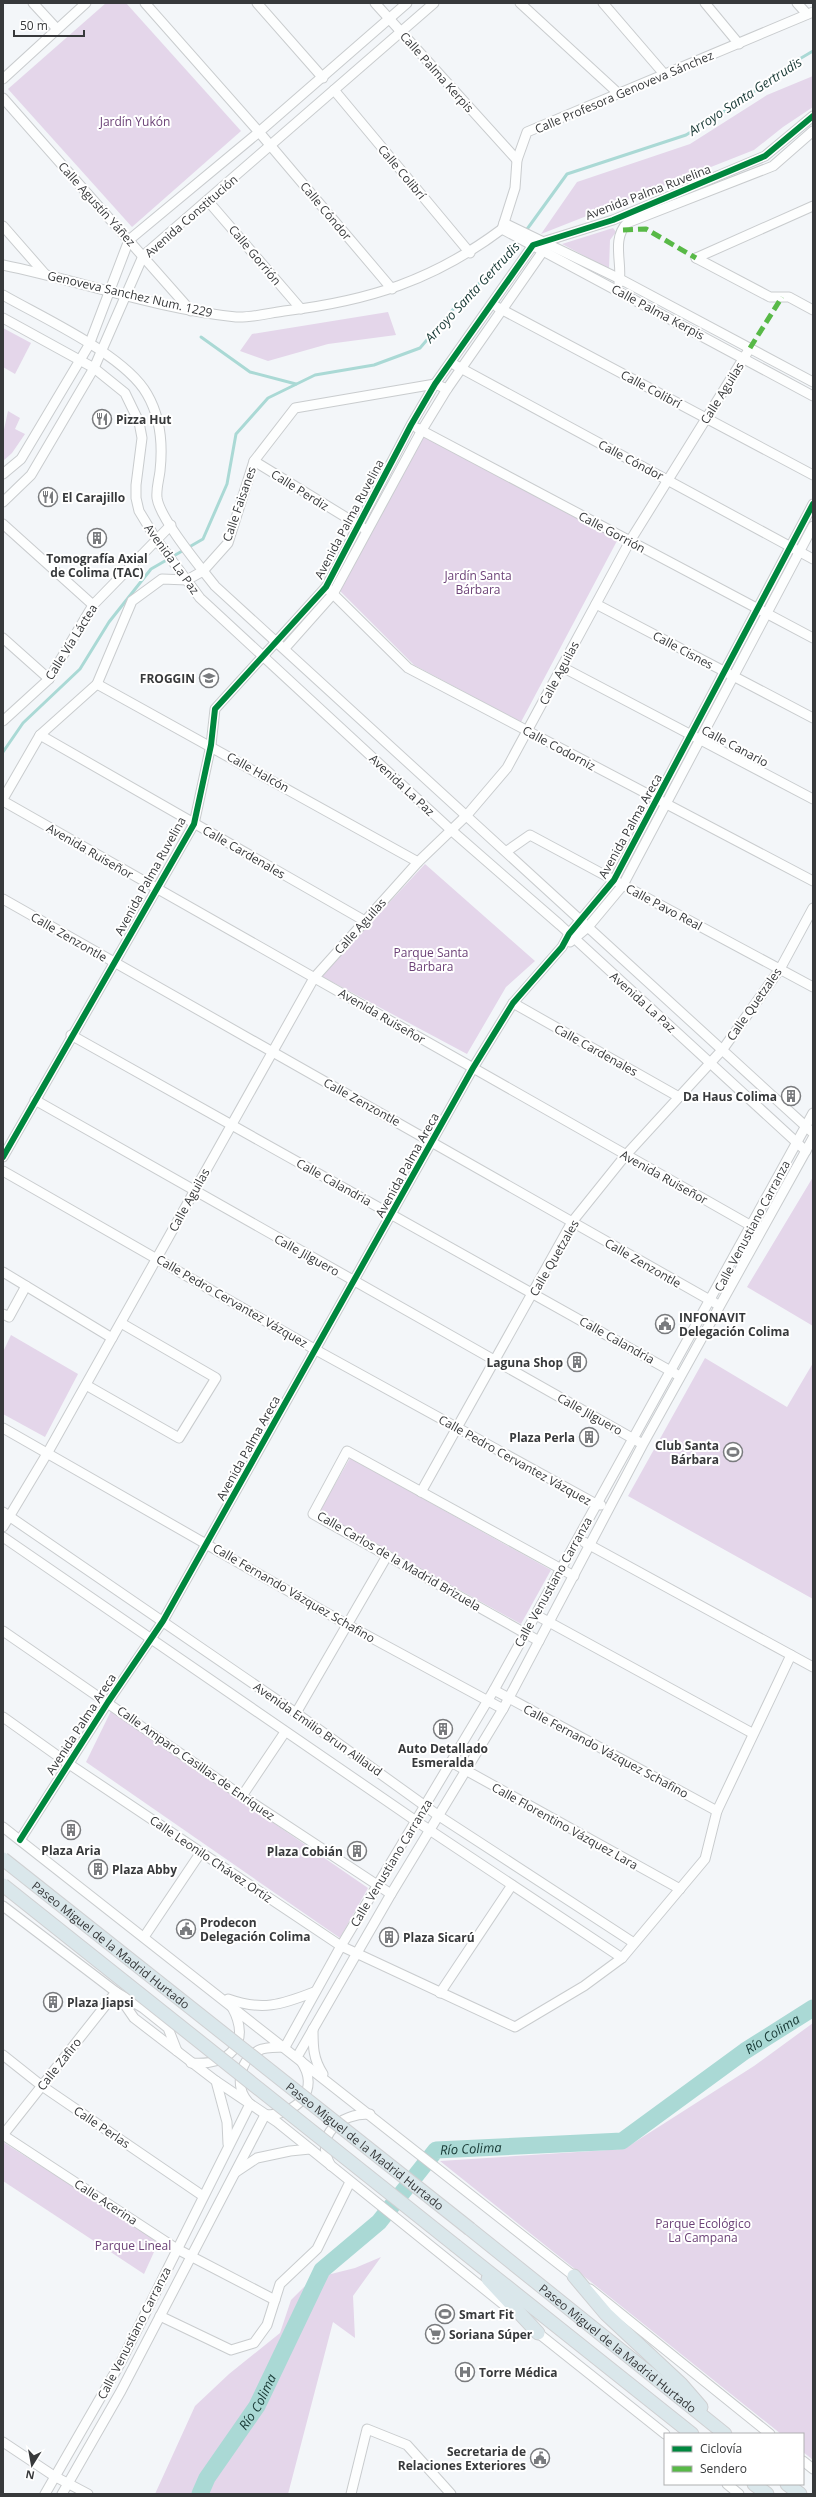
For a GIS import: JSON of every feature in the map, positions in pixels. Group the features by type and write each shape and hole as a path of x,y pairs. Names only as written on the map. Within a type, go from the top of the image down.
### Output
{"highway":[{"name":"Paseo Miguel de la Madrid Hurtado","path":"3,1859 470,2229 723,2432"},
{"name":"Paseo Miguel de la Madrid Hurtado","path":"3,1885 691,2433"},
{"path":"456,2246 538,2333"},
{"path":"574,2276 606,2314 681,2384 723,2432"},
{"path":"755,2485 767,2494"},
{"path":"788,2485 800,2494"}],"street":[{"path":"33,3 57,29"},
{"path":"3,79 86,3"},
{"name":"Calle Cóndor","path":"146,3 259,132 392,289"},
{"path":"257,3 323,78"},
{"name":"Calle Palma Kerpis","path":"375,3 517,160"},
{"name":"Avenida Constitución","path":"3,474 21,458 81,360 89,344 108,290 129,240 323,78 408,3"},
{"name":"Avenida Constitución","path":"4,500 31,475 94,368 143,256 434,3"},
{"path":"520,3 619,94"},
{"path":"603,3 665,75"},
{"path":"705,3 739,44"},
{"path":"797,3 810,13"},
{"name":"Calle Profesora Genoveva Sánchez","path":"503,226 515,188 517,160 527,132 810,13"},
{"name":"Calle Colibrí","path":"334,90 470,253"},
{"name":"Calle Agustín Yáñez","path":"3,98 191,310"},
{"name":"Avenida Palma Ruvelina","path":"3,1157 71,1035 194,824 211,745 215,709 326,587 411,425 448,362 490,304 539,246 613,220 765,156 813,116"},
{"name":"Avenida Palma Ruvelina","path":"620,279 617,252 625,226 630,221 773,166 813,130"},
{"name":"Calle Gorrión","path":"208,201 301,309"},
{"path":"813,206 696,258 770,297 789,297 813,310"},
{"path":"3,226 45,274"},
{"name":"Calle Palma Kerpis","path":"503,226 526,237 618,291 813,396"},
{"name":"Genoveva Sanchez Num. 1229","path":"3,265 191,310 238,317 301,309 392,289 432,274 470,253 503,226"},
{"name":"Calle Palma Kerpis","path":"539,246 620,279 813,382"},
{"name":"Avenida Palma Ruvelina","path":"285,648 333,594 422,430 460,368 502,310 539,246"},
{"path":"618,291 620,279"},
{"name":"Avenida La Paz","path":"3,295 102,352 138,382 147,394 157,416 161,454 157,498 160,508 215,586 507,851 813,1133"},
{"name":"Calle Colibrí","path":"490,304 813,475"},
{"name":"Avenida La Paz","path":"3,318 94,368 124,393 140,422 141,454 136,498 144,522 200,598 451,830 572,937 806,1151"},
{"name":"Calle Aguilas","path":"3,1527 6,1514 48,1452 314,978 418,862 467,815 507,768 630,541 750,348"},
{"name":"Calle Cóndor","path":"448,362 813,559"},
{"path":"435,384 447,388"},
{"name":"Calle Faisanes","path":"187,580 203,571 228,544 254,461 295,408 435,384"},
{"name":"Calle Gorrión","path":"411,425 813,638"},
{"name":"Calle Perdiz","path":"254,461 368,531"},
{"name":"Avenida Palma Areca","path":"585,924 614,880 813,504"},
{"path":"3,524 93,605"},
{"name":"Calle Vía Láctea","path":"3,721 49,679 93,605 171,525"},
{"name":"Avenida Palma Areca","path":"20,1840 108,1702 163,1621 433,1143 473,1068 513,1003 562,947 623,885 813,526"},
{"path":"3,800 40,734 97,684 132,602 162,579 187,580"},
{"name":"Calle Codorniz","path":"326,587 408,668 813,882"},
{"name":"Calle Cisnes","path":"596,604 813,718"},
{"path":"3,638 49,679"},
{"name":"Calle Canario","path":"562,667 813,799"},
{"name":"Calle Halcón","path":"97,684 211,745 418,862"},
{"name":"Calle Cardenales","path":"40,734 194,824 365,921"},
{"name":"Avenida Ruiseñor","path":"3,800 625,1156 762,1231"},
{"name":"Calle Pavo Real","path":"507,851 530,835 813,987"},
{"name":"Calle Zenzontle","path":"3,899 720,1306"},
{"name":"Calle Quetzales","path":"421,1492 572,1222 625,1156 723,1049 780,969 813,908"},
{"name":"Calle Cardenales","path":"513,1003 679,1097"},
{"name":"Calle Calandria","path":"71,1035 681,1376"},
{"name":"Calle Jilguero","path":"34,1100 643,1444"},
{"name":"Calle Venustiano Carranza","path":"285,2047 314,1992 488,1701 526,1634 562,1570 596,1504 711,1301 813,1113"},
{"name":"Calle Venustiano Carranza","path":"298,2057 313,2027 391,1894 503,1709 643,1444 813,1138"},
{"name":"Calle Pedro Cervantez Vázquez","path":"3,1171 158,1258 316,1350 457,1428 596,1504 610,1506"},
{"path":"3,1272 112,1338"},
{"path":"3,1314 9,1317 26,1286"},
{"path":"86,1385 179,1438 216,1378 121,1323"},
{"name":"Calle Fernando Vázquez Schafino","path":"3,1428 48,1452 346,1624 503,1709"},
{"name":"Calle Carlos de la Madrid Brizuela","path":"539,1641 313,1514 347,1452 574,1576"},
{"name":"Avenida Emilio Brun Aillaud","path":"6,1514 296,1713 439,1816 634,1943"},
{"name":"Avenida Emilio Brun Aillaud","path":"3,1537 285,1732 512,1886 622,1958"},
{"path":"578,1539 813,1667"},
{"path":"296,1713 386,1556"},
{"path":"536,1615 752,1734"},
{"name":"Calle Amparo Casillas de Enríquez","path":"3,1630 242,1796 391,1894"},
{"path":"622,1958 705,1859 717,1811 752,1734 791,1655"},
{"name":"Calle Fernando Vázquez Schafino","path":"494,1690 717,1811"},
{"name":"Calle Leonilo Chávez Ortiz","path":"3,1717 69,1764 341,1946 515,2027 584,1986 622,1958"},
{"path":"242,1796 285,1732"},
{"name":"Calle Florentino Vázquez Lara","path":"451,1762 466,1772 680,1889"},
{"path":"3,1826 370,2114 769,2433"},
{"path":"144,1937 201,1852"},
{"path":"440,1993 512,1886"},
{"path":"3,1906 116,1992 143,2008 168,2028 177,2052"},
{"path":"116,1992 134,2018 191,2063 250,2104 310,2150 664,2433"},
{"name":"Calle Zafiro","path":"3,2135 116,1992"},
{"path":"220,1996 247,2006 269,2007 314,1992"},
{"path":"191,2063 214,2063 232,2052 238,2042 240,2031 238,2020 230,2004"},
{"path":"313,2027 312,2048 316,2063 327,2080"},
{"path":"250,2104 245,2099 240,2084 244,2064 250,2057 262,2049 285,2047"},
{"name":"Calle Perlas","path":"3,2055 42,2086 203,2196"},
{"path":"265,2115 286,2112 303,2099 307,2088 308,2077 304,2066 298,2057"},
{"path":"216,2081 227,2122 228,2145"},
{"name":"Calle Venustiano Carranza","path":"45,2494 54,2476 109,2384 228,2145 250,2104"},
{"path":"334,2169 330,2165 326,2150 331,2130 336,2123 349,2116 370,2114"},
{"name":"Calle Venustiano Carranza","path":"62,2494 121,2392 265,2115"},
{"name":"Calle Acerina","path":"3,2135 177,2249 275,2300"},
{"path":"235,2173 257,2158 290,2151 310,2150"},
{"path":"160,2316 231,2350 254,2343 267,2325 280,2284 317,2250 350,2182"},
{"path":"109,2384 121,2392"},
{"path":"351,2494 368,2429 407,2445 451,2494"},
{"path":"3,2442 54,2476 88,2494"},
{"path":"804,2462 813,2469"},
{"path":"728,2485 739,2494"}],"green space":[{"name":"Jardín Yukón","path":"106,3 126,3 241,131 132,227 8,89"},
{"path":"813,76 813,107 783,127 754,150 541,234 577,182 690,144 767,95"},
{"path":"613,228 616,232 610,240 609,269 562,244"},
{"path":"388,312 396,335 328,344 268,361 240,351 252,334"},
{"path":"3,328 31,343 15,374 3,367"},
{"path":"8,411 20,418 15,429 25,434 12,453 3,461 3,434"},
{"name":"Jardín Santa Bárbara","path":"424,436 618,539 521,722 414,665 339,590"},
{"name":"Parque Santa Barbara","path":"425,864 535,961 506,987 467,1054 321,976"},
{"path":"813,1177 813,1326 747,1287"},
{"path":"11,1335 78,1374 45,1437 3,1414 3,1352"},
{"name":"Club Santa Bárbara","path":"705,1358 787,1407 813,1363 813,1599 628,1496"},
{"path":"350,1458 551,1570 521,1624 319,1512"},
{"path":"111,1711 368,1888 340,1938 86,1762"},
{"name":"Parque Ecológico La Campana","path":"813,2023 813,2460 804,2453 804,2433 780,2433 440,2161 624,2149 754,2066"},
{"name":"Parque Lineal","path":"3,2142 159,2241 144,2274 3,2181"},
{"path":"381,2257 353,2296 355,2338 333,2322 288,2494 155,2494 195,2406 229,2374 280,2333 291,2300 304,2287 327,2275 355,2268"}],"waterway":[{"name":"Arroyo Santa Gertrudis","path":"525,232 567,174 686,135 744,99 791,64 813,51"},
{"name":"Arroyo Santa Gertrudis","path":"3,752 23,723 80,669 109,622 151,569 203,539 227,484 236,434 268,398 315,375 374,365 420,348 462,299 509,256 520,240"},
{"path":"201,337 250,372 296,384"},
{"name":"Río Colima","path":"200,2494 207,2478 257,2406 322,2270 379,2222 436,2150 622,2141 745,2051 813,2008"}],"marked path":[{"path":"623,230 646,229 696,258"},
{"path":"750,348 782,297"}],"cycle path":[{"path":"3,1157 194,824 211,745 215,709 326,587 411,425 435,384 533,245 613,220 765,156 813,116"},
{"path":"20,1840 108,1702 163,1621 473,1068 513,1003 562,947 569,934 614,880 813,504"}],"place":[{"name":"Pizza Hut","path":"102,419"},
{"name":"El Carajillo","path":"48,497"},
{"name":"Tomografía Axial de Colima (TAC)","path":"97,538"},
{"name":"FROGGIN","path":"209,678"},
{"name":"Da Haus Colima","path":"791,1096"},
{"name":"INFONAVIT Delegación Colima","path":"665,1324"},
{"name":"Laguna Shop","path":"577,1362"},
{"name":"Plaza Perla","path":"589,1437"},
{"name":"Club Santa Bárbara","path":"733,1452"},
{"name":"Auto Detallado Esmeralda","path":"443,1729"},
{"name":"Plaza Aria","path":"71,1830"},
{"name":"Plaza Cobián","path":"357,1851"},
{"name":"Plaza Abby","path":"98,1869"},
{"name":"Prodecon Delegación Colima","path":"186,1929"},
{"name":"Plaza Sicarú","path":"389,1937"},
{"name":"Plaza Jiapsi","path":"53,2002"},
{"name":"Smart Fit","path":"445,2314"},
{"name":"Soriana Súper","path":"435,2334"},
{"name":"Torre Médica","path":"465,2372"},
{"name":"Secretaria de Relaciones Exteriores","path":"540,2458"}]}
